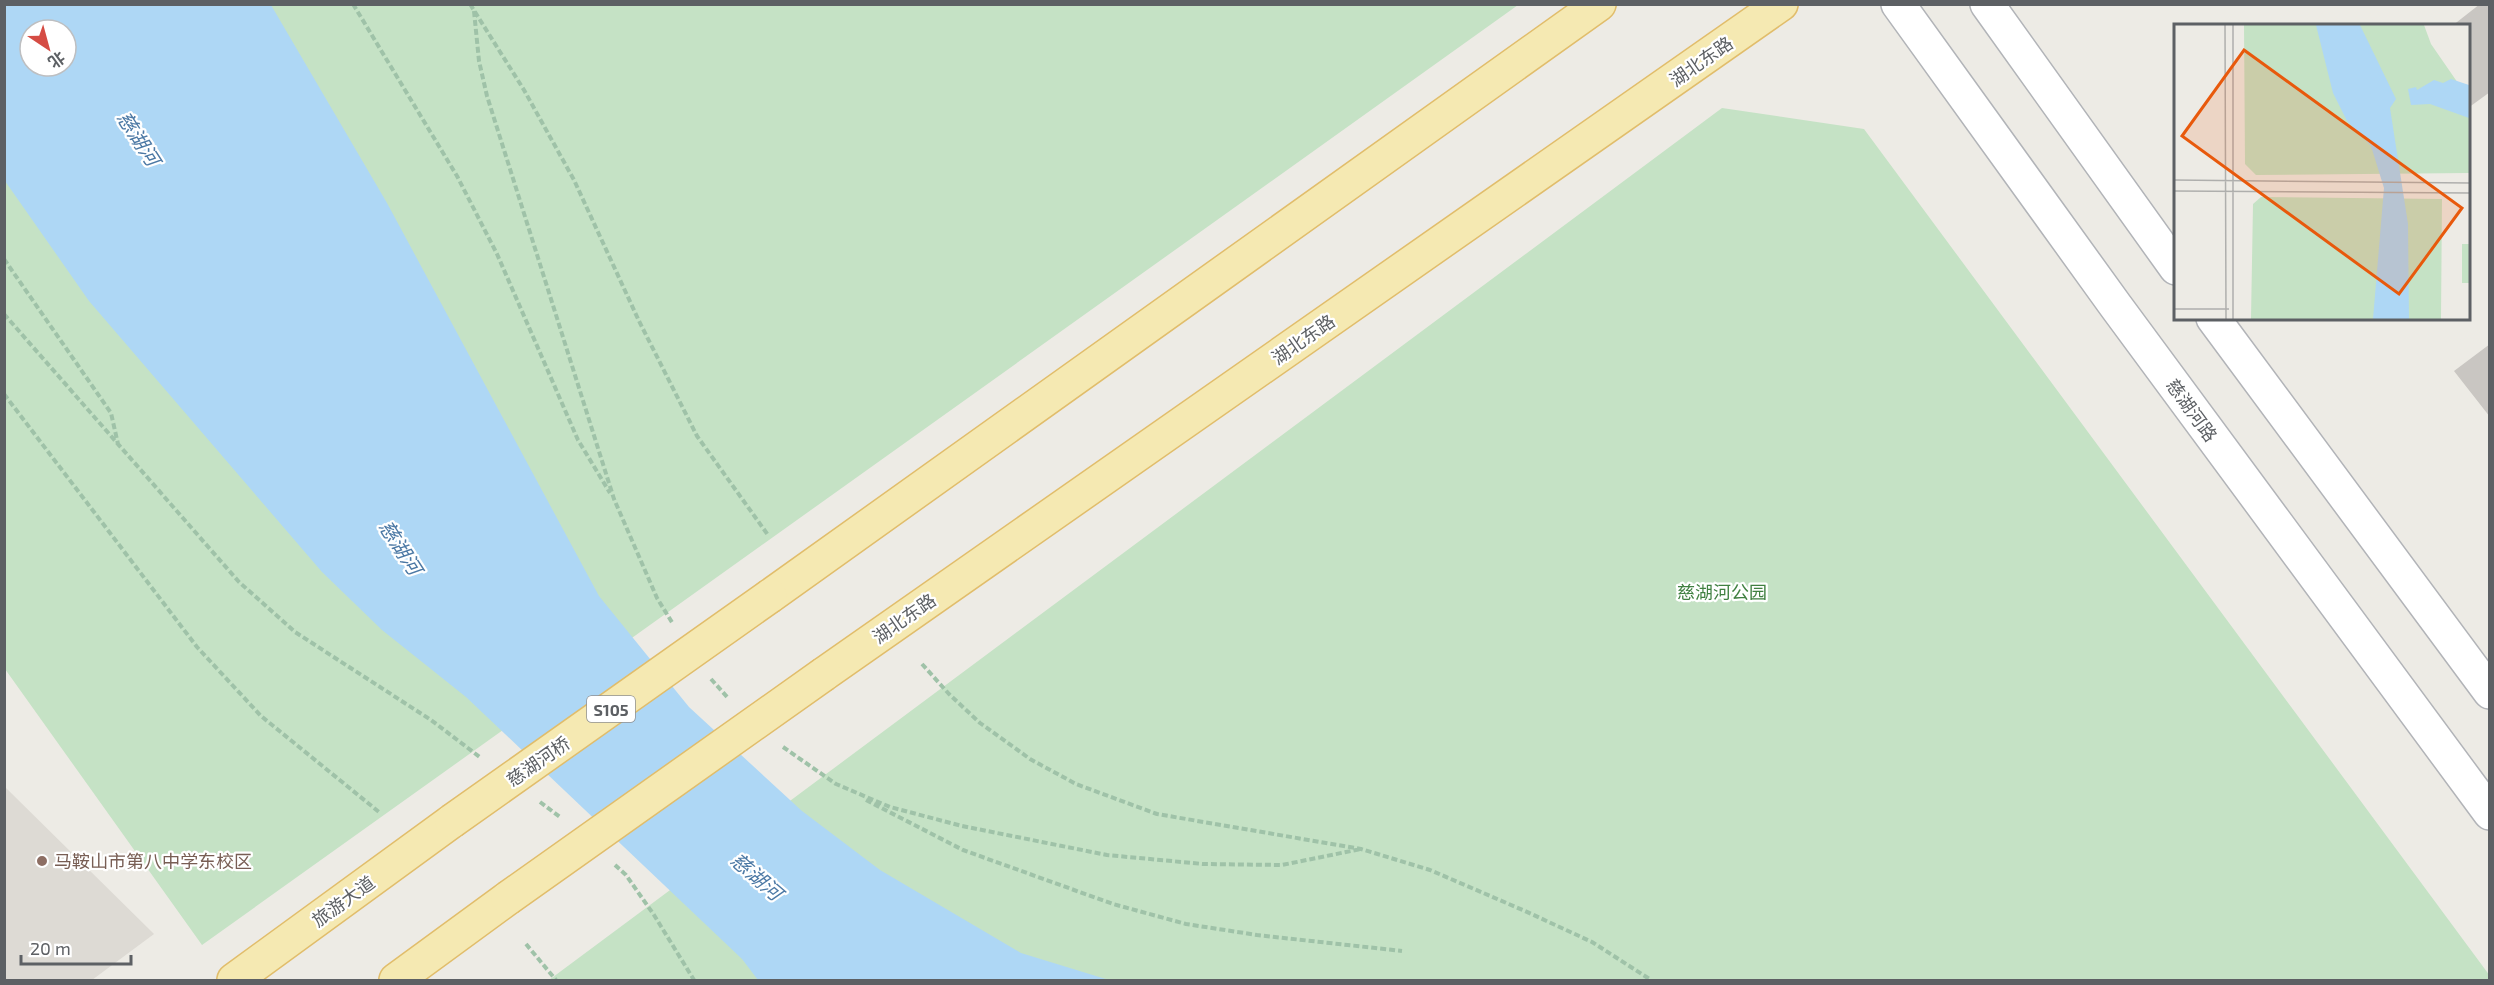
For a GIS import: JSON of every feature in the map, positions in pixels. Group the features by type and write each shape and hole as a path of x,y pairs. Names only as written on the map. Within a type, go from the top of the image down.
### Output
{"main road":[{"name":"慈湖河桥","path":"452,822 1599,4"},
{"name":"湖北东路","path":"396,981 508,898 824,674 1781,4"},
{"name":"慈湖河路","path":"1898,4 2115,305 2490,813"},
{"path":"1987,4 2174,265"},
{"path":"2214,320 2490,692"},
{"name":"旅游大道","path":"234,981 452,822"}],"path":[{"path":"353,4 457,176 497,254 578,440 614,499"},
{"path":"470,4 524,90 574,180 639,321 697,436 768,535"},
{"path":"4,259 111,413 119,445"},
{"path":"4,314 239,582 295,632 431,720 487,763"},
{"path":"4,394 205,656 261,716 379,812"},
{"path":"922,664 980,723 1030,759 1076,784 1157,814 1361,849 1430,870 1592,942 1651,981"},
{"path":"836,784 963,850 1113,904 1198,926 1257,936 1402,951"},
{"path":"535,798 563,819"},
{"path":"611,861 626,875 654,915 694,981"},
{"path":"526,944 556,981"}],"shaded area":[{"name":"马鞍山市第八中学东校区","path":"5,787 154,934 92,980 5,980"}],"green space":[{"path":"4,5 1518,5 202,945 5,669"},
{"name":"慈湖河公园","path":"1722,108 1864,129 2490,976 2489,980 549,980"}],"water":[{"name":"慈湖河","path":"4,5 271,5 387,203 599,596 689,707 802,811 880,870 1021,953 1109,980 758,980 742,959 466,697 382,630 322,572 89,301 5,181"}],"building":[{"path":"2480,4 2490,4 2490,92 2470,107 2470,24 2455,24"},
{"path":"2490,344 2490,417 2454,371"}],"place":[{"name":"马鞍山市第八中学东校区","path":"42,861"}]}
